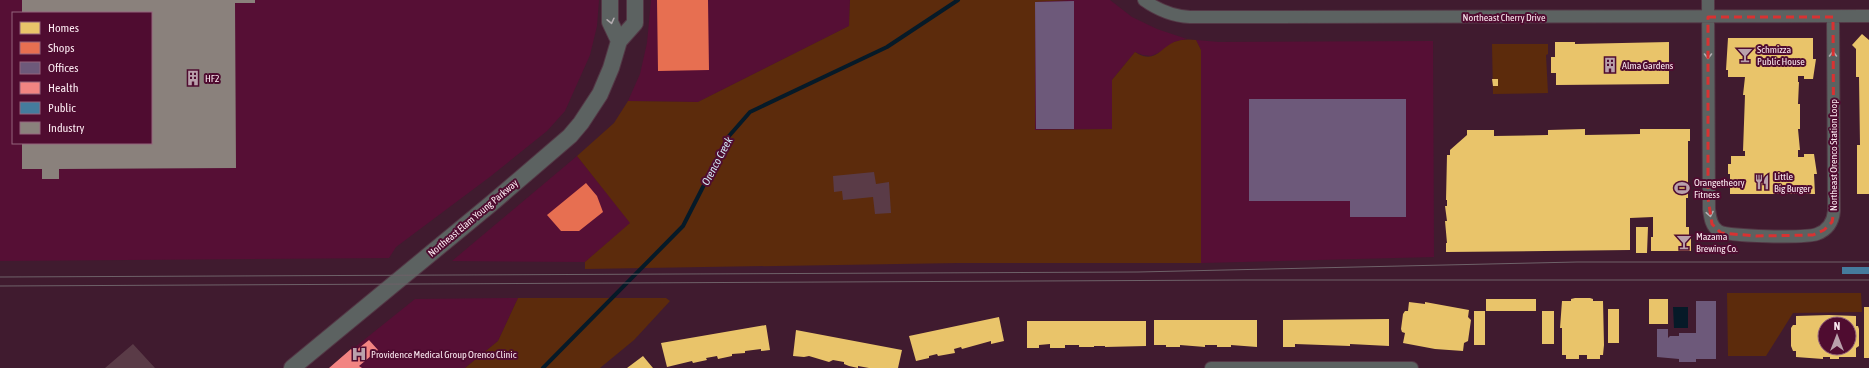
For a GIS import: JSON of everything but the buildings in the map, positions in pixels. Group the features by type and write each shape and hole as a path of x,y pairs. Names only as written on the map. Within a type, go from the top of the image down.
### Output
{"street":[{"path":"610,0 610,22 620,41"},
{"name":"Northeast Elam Young Parkway","path":"292,368 492,203 570,136 581,123 600,94 620,41 635,23 635,0"},
{"name":"Northeast Cherry Drive","path":"1144,0 1155,8 1170,14 1190,17 1869,16"},
{"path":"1708,0 1708,17"},
{"name":"Northeast Orenco Station Loop","path":"1708,17 1709,213 1712,224 1720,232 1763,236 1816,234 1828,227 1833,219 1833,16"},
{"path":"1210,368 1412,368"}],"highlighted area":[{"path":"1708,17 1833,17 1834,211 1832,222 1824,230 1813,235 1756,236 1721,233 1712,224 1708,198"}],"shaded area":[{"path":"0,0 599,0 597,26 590,55 565,111 547,131 491,176 396,247 389,258 0,261"},
{"path":"651,0 850,0 849,26 698,102 628,101 640,74 647,43"},
{"path":"850,0 1068,0 1035,2 1035,130 1112,129 1112,80 1135,52 1142,56 1148,57 1157,54 1174,42 1180,40 1196,40 1201,50 1201,263 958,263 585,269 585,262 630,223 577,156 614,123 628,101 698,102 849,26"},
{"path":"1110,0 1132,17 1157,29 1187,39 1174,42 1165,50 1151,56 1135,52 1112,80 1112,129 1035,130 1035,1"},
{"path":"1196,40 1219,42 1433,41 1434,257 1201,263 1201,50"},
{"path":"1492,44 1548,44 1548,54 1546,55 1548,93 1493,94"},
{"path":"577,156 631,223 585,262 452,261"},
{"path":"1727,293 1861,293 1862,312 1793,313 1766,356 1728,356"},
{"path":"518,298 498,341 465,368 329,368 415,299"},
{"path":"518,298 666,298 670,301 634,340 600,368 465,368 498,341"}],"water":[{"path":"1673,307 1688,307 1688,328 1674,328"}],"waterway":[{"name":"Orenco Creek","path":"543,368 683,226 729,136 750,112 887,47 958,0"}],"tram line":[{"path":"0,277 1138,272 1577,262 1869,262"},
{"path":"0,286 1244,280 1869,280"}],"place":[{"name":"Schmizza Public House","path":"1745,55"},
{"name":"Alma Gardens","path":"1610,65"},
{"name":"HF2","path":"193,78"},
{"name":"Little Big Burger","path":"1762,182"},
{"name":"Orangetheory Fitness","path":"1682,188"},
{"name":"Mazama Brewing Co.","path":"1684,242"},
{"name":"Providence Medical Group Orenco Clinic","path":"359,354"}]}
